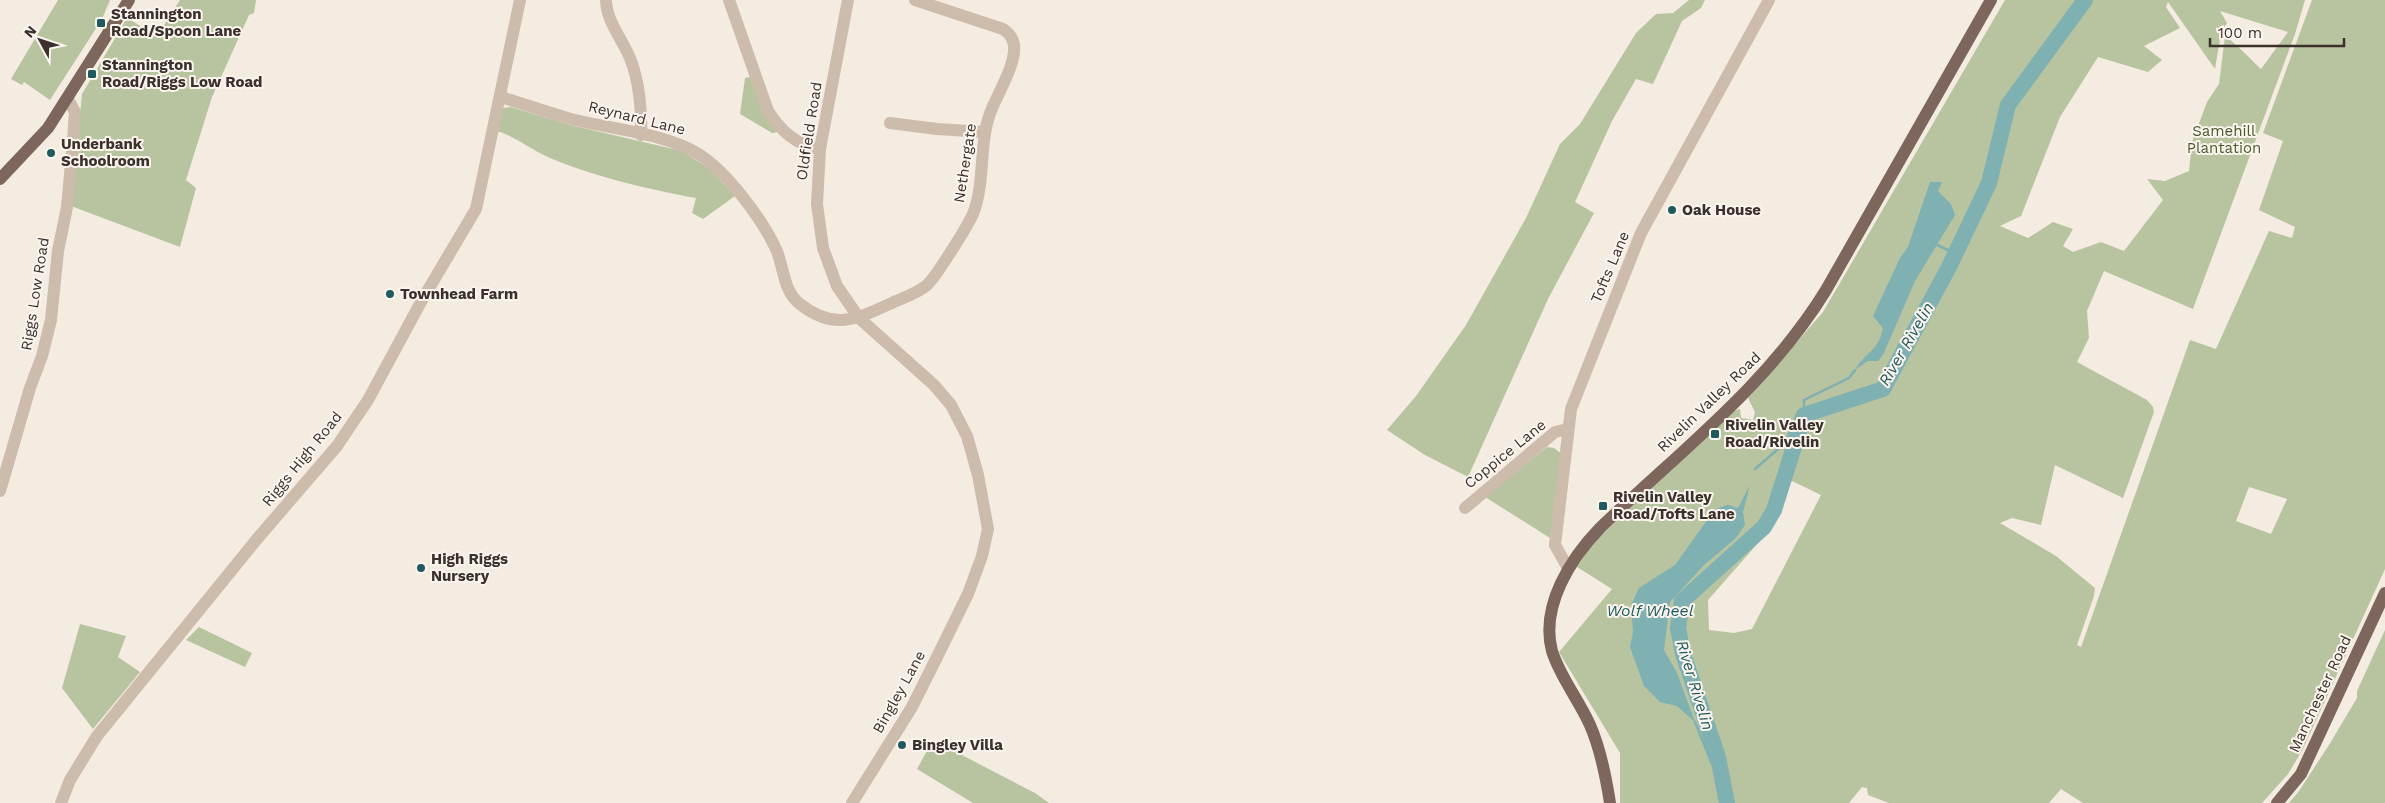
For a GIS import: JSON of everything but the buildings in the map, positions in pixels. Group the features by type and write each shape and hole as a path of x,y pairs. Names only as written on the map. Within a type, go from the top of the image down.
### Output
{"main road":[{"path":"0,179 48,128 130,0"},
{"name":"Rivelin Valley Road","path":"1610,803 1603,763 1595,737 1556,662 1550,638 1550,626 1556,596 1568,568 1585,544 1600,528 1749,390 1805,321 1826,290 1991,0"},
{"name":"Manchester Road","path":"2277,803 2300,774 2385,593"}],"street":[{"name":"Riggs High Road","path":"62,803 70,780 97,736 257,539 337,446 368,400 422,300 476,209 520,0"},
{"path":"606,0 608,15 630,59 634,72 642,118 641,135"},
{"path":"729,0 768,111 778,125 796,142 820,149"},
{"name":"Oldfield Road","path":"848,0 820,149 817,204 823,248 837,286 859,318 942,393 960,419 978,475 988,529 982,556 968,594"},
{"name":"Nethergate","path":"859,318 917,292 934,278 976,207 985,132 1013,56 1014,45 1010,34 1003,28 915,0"},
{"name":"Tofts Lane","path":"1568,568 1555,545 1568,429 1571,409 1577,391 1641,233 1769,0"},
{"name":"Reynard Lane","path":"501,97 570,119 680,144 691,150 708,161 731,185 770,236 777,251 788,288 800,305 838,321 859,318"},
{"name":"Riggs Low Road","path":"0,491 30,388 42,356 51,320 58,251 67,207 73,141 75,112 68,98"},
{"path":"890,123 912,121 985,132"},
{"name":"Coppice Lane","path":"1464,508 1555,432 1568,429"},
{"name":"Bingley Lane","path":"852,803 912,707 968,594"}],"green space":[{"path":"58,0 110,0 102,19 50,100 24,82 22,85 11,79"},
{"path":"180,0 256,0 254,13 249,15 212,97 186,180 196,188 180,247 71,206 82,94 127,18 157,36"},
{"path":"1689,0 1705,0 1701,8 1682,21 1653,84 1636,79 1612,121 1575,202 1594,213 1548,299 1468,477 1425,455 1387,430 1416,396 1466,325 1526,218 1560,144 1580,124 1636,33 1656,14 1673,13"},
{"name":"Samehill Plantation","path":"2005,0 2305,0 2295,34 2193,309 2104,271 2087,311 2089,338 2077,362 2147,400 2153,407 2154,412 2123,498 2055,465 2041,525 2012,518 2000,523 2056,556 2095,588 2077,645 2081,647 2190,340 2216,349 2269,231 2292,238 2295,227 2259,210 2283,141 2263,133 2312,0 2385,0 2385,569 2303,749 2288,774 2262,803 2083,803 2061,789 2049,803 1889,803 1868,795 1867,788 1862,787 1849,803 1620,803 1620,753 1559,652 1612,589 1577,567 1593,543 1733,411 1740,409 1741,418 1753,420 1755,412 1748,398 1823,312","holes":["2168,2 2215,69 2221,33 2227,23 2220,11 2288,32 2261,69 2225,36 2219,84 2207,102 2192,142 2189,171 2165,181 2147,179 2163,200 2124,251 2101,242 2073,252 2063,246 2073,229 2053,222 2028,238 2000,226 2021,216 2060,117 2098,57 2148,72 2162,60 2144,46 2180,28 2166,7","1788,479 1821,495 1752,629 1734,633 1709,630 1708,600 1773,526","2249,487 2287,499 2271,534 2236,521"]},
{"path":"750,77 778,132 772,133 740,114 745,78"},
{"path":"511,107 570,125 682,151 710,169 735,196 703,219 692,213 696,198 643,187 588,172 547,157 501,132 493,130 503,108"},
{"path":"1547,447 1554,448 1562,454 1550,538 1485,497"},
{"path":"80,624 126,636 118,657 140,672 93,729 62,688"},
{"path":"199,627 252,653 245,667 186,640"},
{"path":"2385,630 2385,803 2289,803 2329,745 2357,698 2357,691"},
{"path":"933,740 1035,793 1049,803 973,803 917,769"}],"water":[{"path":"1930,182 1942,182 1938,191 1951,204 1955,215 1915,281 1883,355 1878,361 1868,361 1855,370 1875,347 1881,336 1883,328 1873,316 1900,258 1908,247"},
{"name":"Wolf Wheel","path":"1750,485 1743,512 1745,525 1735,539 1704,565 1670,602 1664,650 1677,673 1695,722 1677,706 1660,702 1644,686 1630,647 1633,632 1631,605 1639,588 1675,565 1715,509 1728,505 1738,508"}],"waterway":[{"name":"River Rivelin","path":"1727,803 1718,757 1683,654 1678,628 1682,601 1764,527 1774,510 1804,415 1883,389 1949,267 1989,183 2008,105 2085,0"},
{"path":"1937,245 1955,253"},
{"name":"River Rivelin","path":"1755,469 1786,442 1797,414 1804,415 1804,400 1849,378 1855,370"},
{"path":"1695,722 1712,764 1720,767"}],"place":[{"name":"Stannington Road/Spoon Lane","path":"101,23"},
{"name":"Stannington Road/Riggs Low Road","path":"92,74"},
{"name":"Underbank Schoolroom","path":"51,153"},
{"name":"Oak House","path":"1672,210"},
{"name":"Townhead Farm","path":"390,294"},
{"name":"Rivelin Valley Road/Rivelin","path":"1715,434"},
{"name":"Rivelin Valley Road/Tofts Lane","path":"1603,506"},
{"name":"High Riggs Nursery","path":"421,568"},
{"name":"Bingley Villa","path":"902,745"}]}
